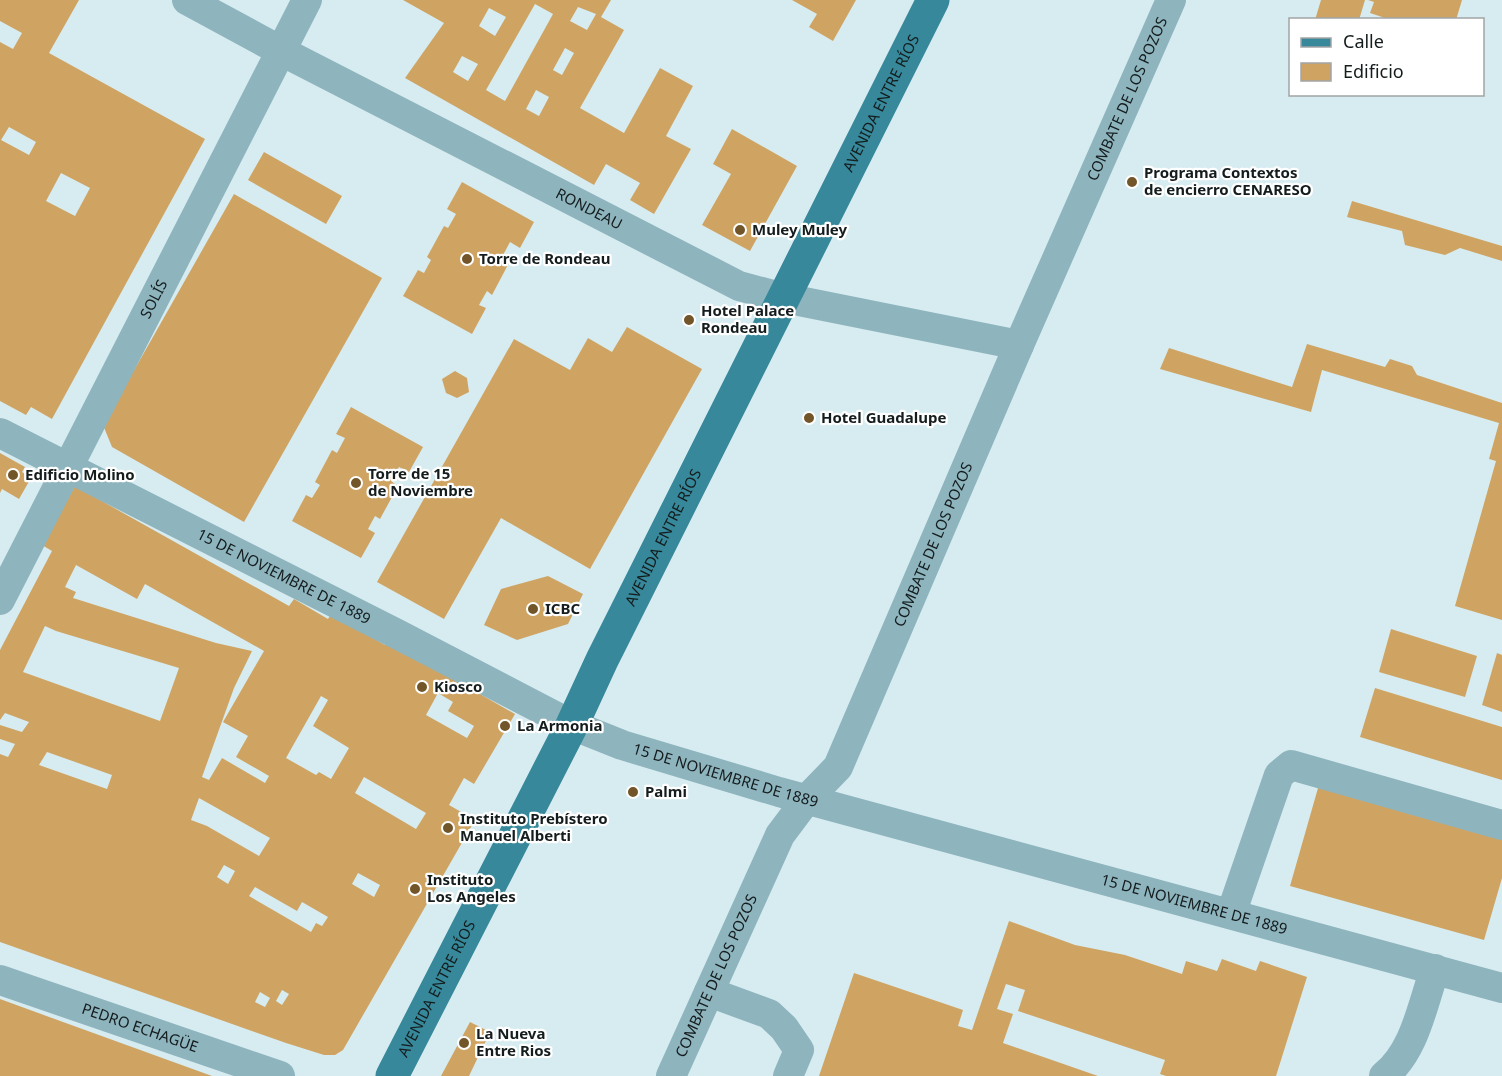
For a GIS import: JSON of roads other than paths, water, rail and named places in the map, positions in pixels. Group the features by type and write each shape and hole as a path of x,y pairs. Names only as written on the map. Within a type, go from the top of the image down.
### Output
{"main road":[{"name":"AVENIDA ENTRE RÍOS","path":"392,1076 572,725 607,650 933,0"}],"street":[{"name":"RONDEAU","path":"187,0 281,51 739,286 784,298 1019,345"},
{"name":"SOLÍS","path":"0,600 307,0"},
{"name":"COMBATE DE LOS POZOS","path":"671,1076 780,835 807,800 838,767 1019,345 1171,0"},
{"name":"15 DE NOVIEMBRE DE 1889","path":"0,433 572,725 622,745 807,800 1502,988"},
{"path":"1231,914 1279,775 1291,765 1502,825"},
{"path":"1384,1076 1397,1066 1408,1048 1435,969"},
{"name":"PEDRO ECHAGÜE","path":"0,980 280,1076"},
{"path":"709,992 769,1014 784,1028 797,1067"}],"place":[{"name":"Programa Contextos de encierro CENARESO","path":"1132,182"},
{"name":"Muley Muley","path":"740,230"},
{"name":"Torre de Rondeau","path":"467,259"},
{"name":"Hotel Palace Rondeau","path":"689,320"},
{"name":"Hotel Guadalupe","path":"809,418"},
{"name":"Edificio Molino","path":"13,475"},
{"name":"Torre de 15 de Noviembre","path":"356,483"},
{"name":"ICBC","path":"533,609"},
{"name":"Kiosco","path":"422,687"},
{"name":"La Armonia","path":"505,726"},
{"name":"Palmi","path":"633,792"},
{"name":"Instituto Prebístero Manuel Alberti","path":"448,828"},
{"name":"Instituto Los Angeles","path":"415,889"},
{"name":"La Nueva Entre Rios","path":"464,1043"}]}
